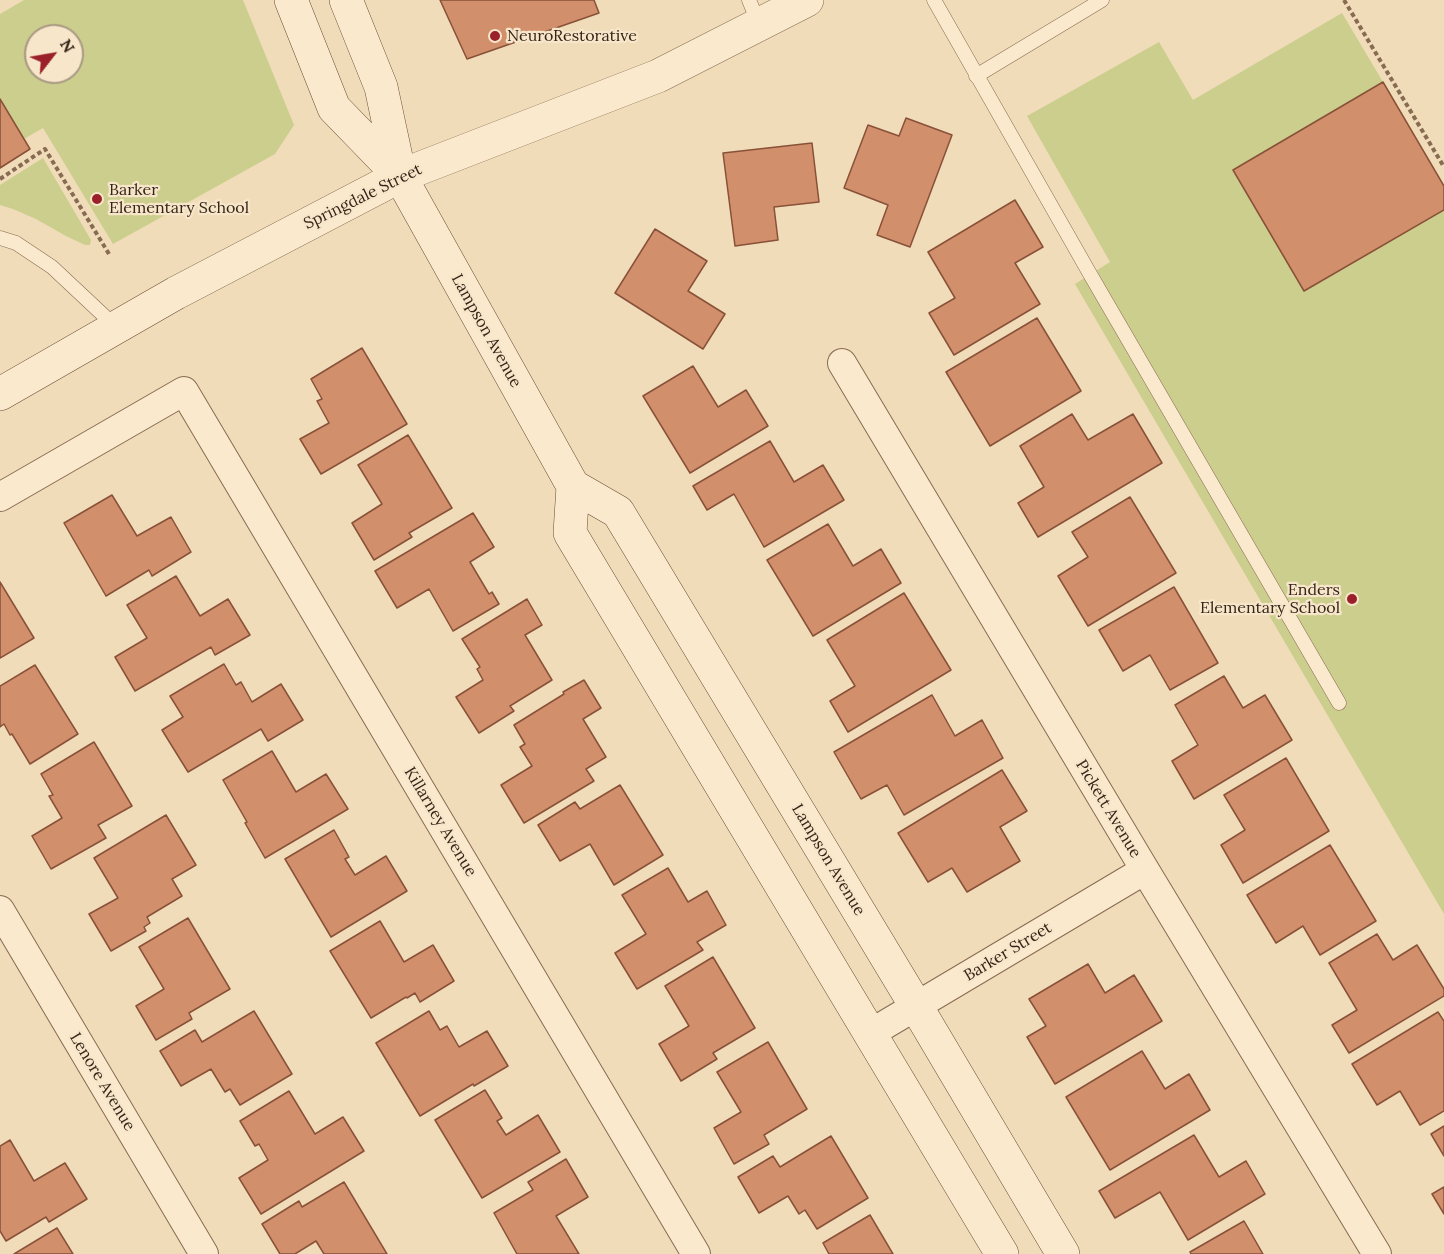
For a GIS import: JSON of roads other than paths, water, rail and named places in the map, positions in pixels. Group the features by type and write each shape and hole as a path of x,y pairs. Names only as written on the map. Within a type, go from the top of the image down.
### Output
{"main road":[{"name":"Lampson Avenue","path":"291,0 334,108 400,176 573,486 618,512 1063,1254"},
{"name":"Lampson Avenue","path":"346,0 381,87 400,176"},
{"name":"Springdale Street","path":"0,394 176,293 400,176 658,76 754,12 807,0"},
{"path":"573,486 570,533 1002,1254"}],"street":[{"name":"Pickett Avenue","path":"842,363 1377,1254"},
{"name":"Killarney Avenue","path":"0,497 184,391 696,1254"},
{"name":"Barker Street","path":"871,1033 1145,870"},
{"name":"Lenore Avenue","path":"0,910 204,1254"}],"lane":[{"path":"934,0 1339,703"},
{"path":"976,76 1102,0"},
{"path":"0,238 16,243 52,267 116,327"}],"place":[{"name":"NeuroRestorative","path":"495,36"},
{"name":"Barker Elementary School","path":"97,199"},
{"name":"Enders Elementary School","path":"1352,599"}]}
